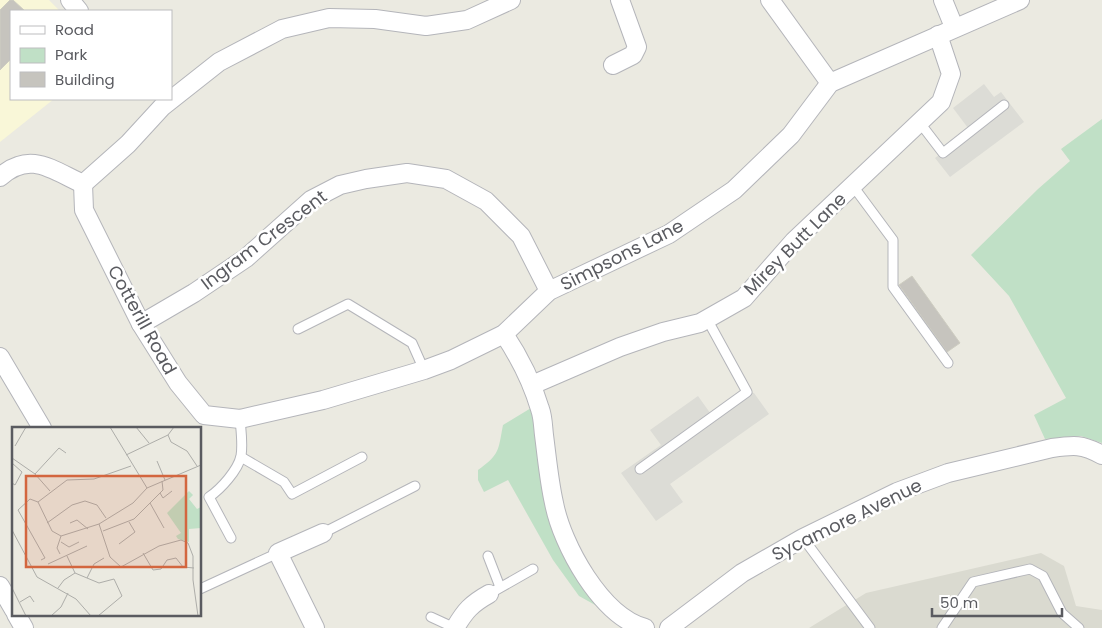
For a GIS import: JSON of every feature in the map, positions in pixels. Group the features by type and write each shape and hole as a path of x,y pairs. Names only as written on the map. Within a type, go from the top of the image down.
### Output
{"street":[{"path":"70,0 78,10"},
{"path":"172,94 219,62 282,29 329,18 375,19 426,26 467,20 510,0"},
{"path":"613,65 633,55 637,47 620,0"},
{"path":"770,0 830,83"},
{"name":"Mirey Butt Lane","path":"532,385 620,347 700,322 744,298 794,241 941,102 951,74 943,0"},
{"name":"Simpsons Lane","path":"240,419 323,400 424,370 451,360 504,334 549,291 669,234 734,190 791,134 830,83 1020,0"},
{"path":"0,178 6,172 21,164 36,163 83,184 128,144 159,103"},
{"name":"Ingram Crescent","path":"141,324 194,293 246,258 311,200 340,185 407,173 446,179 486,201 521,236 549,291"},
{"name":"Cotterill Road","path":"83,184 84,210 141,324 178,383 204,414 240,419"},
{"path":"504,334 517,354 532,385 541,411 554,505 576,562 608,605 619,615 645,628"},
{"path":"0,357 41,427"},
{"name":"Sycamore Avenue","path":"669,628 742,573 803,538 897,492 956,471 1068,446 1087,447 1102,455"},
{"path":"315,628 278,553 323,533"},
{"path":"0,586 12,607"},
{"path":"455,628 473,603 494,590"},
{"path":"17,616 24,628"}],"lane":[{"path":"920,123 943,153 1004,106"},
{"path":"853,186 893,240 893,288 948,363"},
{"path":"298,329 348,304 412,343 424,370"},
{"path":"640,469 747,392 707,319"},
{"path":"232,538 209,497 218,491 231,475 241,458 240,419"},
{"path":"241,458 284,482 292,494 362,458"},
{"path":"323,533 415,486"},
{"path":"803,538 870,628"},
{"path":"201,589 278,553"},
{"path":"488,556 494,590 533,569"},
{"path":"942,628 973,582 1030,569 1043,576 1062,613 1079,628"},
{"path":"431,617 455,628"}],"shaded area":[{"path":"0,0 49,0 59,10 10,10 10,100 53,100 0,142"},
{"path":"984,84 994,97 1001,92 1024,122 950,177 935,158 971,132 953,108"},
{"path":"747,392 754,393 769,414 670,484 683,502 656,521 621,473 661,445 650,430 698,396 713,417"},
{"path":"1041,553 1064,566 1076,606 1102,610 1102,628 809,628 866,593"}],"green space":[{"path":"1102,119 1102,443 1081,436 1045,439 1034,415 1066,398 1009,296 971,255 1038,189 1070,161 1061,149"},
{"path":"531,408 538,424 545,485 606,611 579,596 553,560 508,480 484,492 478,480 478,470 497,451 503,425"}],"building":[{"path":"10,0 13,0 24,10 10,10 10,60 0,70 0,10"},
{"path":"912,276 960,343 947,352 899,285"}]}
